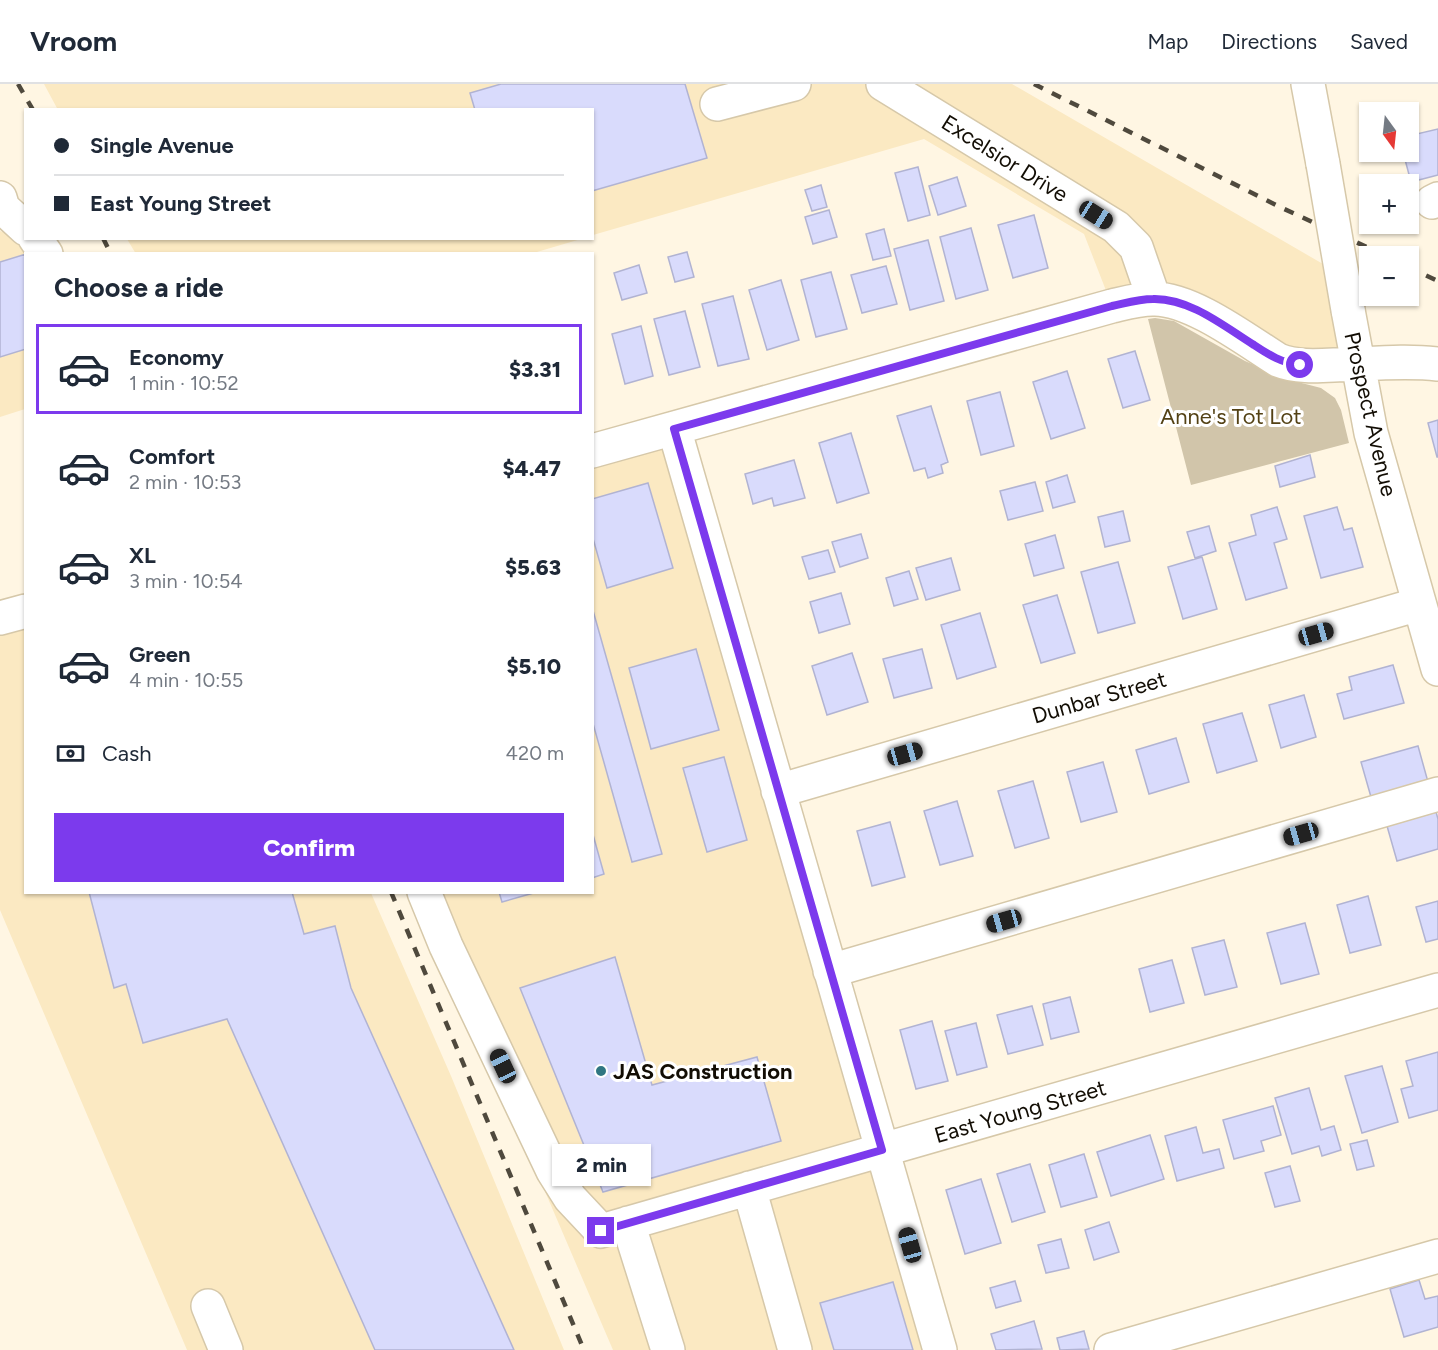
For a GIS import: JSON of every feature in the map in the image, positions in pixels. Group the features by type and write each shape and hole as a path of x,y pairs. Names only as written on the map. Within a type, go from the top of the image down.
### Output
{"street":[{"path":"717,104 794,84"},
{"name":"Excelsior Drive","path":"883,84 1116,227 1136,247 1154,299"},
{"name":"Prospect Avenue","path":"1308,84 1371,433 1438,669"},
{"path":"594,450 1112,306 1154,299 1174,302 1196,311 1288,364 1312,366 1438,363"},
{"path":"674,429 940,1350"},
{"name":"Dunbar Street","path":"778,791 1419,604"},
{"path":"0,618 24,612"},
{"path":"830,971 1438,794"},
{"path":"425,894 446,946 553,1171 570,1198 614,1227 668,1350"},
{"name":"East Young Street","path":"614,1227 1438,990"},
{"path":"749,1188 795,1350"},
{"path":"1111,1350 1438,1256"},
{"path":"208,1306 226,1350"}],"shaded area":[{"path":"44,84 1012,84 1342,275 1359,364 1312,366 1208,317 1112,306 1084,234 924,139 594,235 594,108 57,108"},
{"path":"0,231 10,235 31,252 24,252 24,409 0,417"},
{"path":"128,240 578,240 537,252 135,252"},
{"path":"674,428 940,1350 613,1350 417,894 594,894 594,451"},
{"path":"24,611 24,894 371,894 451,1076 564,1350 187,1350 0,910 0,618"}],"green space":[{"name":"Anne's Tot Lot","path":"1148,319 1174,321 1245,361 1286,379 1321,388 1335,398 1341,410 1349,443 1191,485"}],"building":[{"path":"501,84 685,84 707,158 594,190 594,108 474,108 470,93"},
{"path":"1438,129 1438,175 1419,180 1419,174 1409,174 1406,162 1419,162 1419,133"},
{"path":"918,167 930,215 908,221 895,173"},
{"path":"957,177 966,206 938,215 929,186"},
{"path":"821,185 827,207 812,211 805,190"},
{"path":"829,210 837,237 813,244 805,217"},
{"path":"1034,215 1048,268 1013,278 998,225"},
{"path":"971,228 988,290 956,299 940,237"},
{"path":"884,229 891,256 873,260 866,234"},
{"path":"928,240 944,301 910,310 894,249"},
{"path":"687,252 694,277 675,282 668,257"},
{"path":"24,255 24,350 0,357 0,262"},
{"path":"639,265 647,293 622,300 614,273"},
{"path":"886,266 897,304 862,313 851,275"},
{"path":"831,272 847,329 816,337 801,280"},
{"path":"781,280 799,340 767,350 749,290"},
{"path":"733,296 749,359 718,366 702,304"},
{"path":"685,311 700,367 669,375 654,319"},
{"path":"641,326 653,376 625,384 612,334"},
{"path":"1135,351 1150,400 1123,408 1108,359"},
{"path":"1067,371 1085,428 1051,439 1033,382"},
{"path":"1000,392 1014,446 981,455 967,401"},
{"path":"931,406 948,462 941,465 943,473 928,478 925,468 914,471 897,416"},
{"path":"1438,420 1438,457 1437,457 1428,423"},
{"path":"851,433 869,493 837,503 819,443"},
{"path":"1310,455 1315,477 1280,487 1275,466"},
{"path":"794,460 805,498 774,506 772,498 753,504 745,474"},
{"path":"1067,475 1075,502 1053,508 1046,482"},
{"path":"1035,482 1043,511 1008,520 1000,491"},
{"path":"648,483 673,568 607,588 594,542 594,498"},
{"path":"1277,507 1287,539 1274,543 1287,588 1246,600 1229,543 1256,535 1251,515"},
{"path":"1337,507 1344,530 1352,528 1363,567 1321,578 1304,516"},
{"path":"1123,511 1130,541 1105,547 1098,517"},
{"path":"1209,526 1216,551 1195,558 1187,532"},
{"path":"861,534 868,558 840,567 832,542"},
{"path":"1055,535 1064,568 1034,576 1025,544"},
{"path":"828,550 835,572 809,579 802,557"},
{"path":"1202,557 1217,609 1183,619 1168,567"},
{"path":"951,558 960,590 926,600 916,568"},
{"path":"1118,562 1135,623 1098,633 1081,572"},
{"path":"909,571 918,599 894,606 886,578"},
{"path":"841,593 850,624 819,633 810,602"},
{"path":"1057,595 1075,653 1041,663 1023,605"},
{"path":"980,613 996,667 957,679 941,625"},
{"path":"594,614 662,854 632,862 594,727"},
{"path":"696,649 719,730 651,749 629,668"},
{"path":"922,649 932,688 894,698 883,659"},
{"path":"852,653 868,702 827,715 812,666"},
{"path":"1393,665 1404,703 1344,719 1337,694 1352,690 1349,677"},
{"path":"1304,695 1316,737 1281,748 1269,705"},
{"path":"1242,713 1257,761 1217,773 1203,724"},
{"path":"1176,738 1189,782 1149,794 1136,750"},
{"path":"1418,746 1428,782 1371,797 1361,762"},
{"path":"724,757 747,840 707,852 683,768"},
{"path":"1103,762 1117,812 1081,822 1067,772"},
{"path":"1033,781 1049,838 1015,848 998,791"},
{"path":"957,801 973,856 940,865 924,811"},
{"path":"1436,812 1438,849 1397,861 1387,826"},
{"path":"890,822 905,877 872,886 857,831"},
{"path":"594,838 604,874 594,877"},
{"path":"90,894 293,894 304,934 335,926 351,988 514,1350 375,1350 227,1019 143,1043 126,984 114,988"},
{"path":"500,894 530,894 502,902"},
{"path":"1368,896 1381,945 1350,953 1337,905"},
{"path":"1438,901 1438,939 1426,942 1416,907"},
{"path":"1305,923 1319,974 1281,984 1267,933"},
{"path":"1224,940 1237,987 1205,995 1192,948"},
{"name":"JAS Construction","path":"615,957 652,1085 757,1057 781,1141 603,1192 520,988"},
{"path":"1172,960 1184,1003 1150,1012 1139,969"},
{"path":"1070,997 1079,1032 1051,1039 1043,1004"},
{"path":"1032,1006 1043,1045 1008,1054 997,1015"},
{"path":"932,1021 948,1081 916,1089 900,1030"},
{"path":"976,1023 987,1067 957,1075 945,1031"},
{"path":"1438,1052 1438,1110 1409,1118 1401,1089 1413,1086 1406,1061"},
{"path":"1382,1066 1398,1122 1362,1133 1345,1076"},
{"path":"1309,1088 1321,1130 1334,1126 1341,1150 1322,1156 1319,1146 1292,1154 1275,1098"},
{"path":"1273,1106 1281,1135 1261,1141 1264,1151 1234,1159 1223,1120"},
{"path":"1196,1127 1203,1153 1219,1149 1224,1168 1177,1181 1165,1136"},
{"path":"1150,1135 1164,1179 1111,1196 1097,1152"},
{"path":"1367,1140 1374,1166 1357,1170 1350,1144"},
{"path":"1084,1154 1097,1197 1061,1207 1049,1165"},
{"path":"1030,1164 1045,1212 1012,1222 997,1174"},
{"path":"1290,1166 1300,1201 1275,1207 1265,1173"},
{"path":"981,1179 1001,1243 965,1254 946,1190"},
{"path":"1109,1222 1119,1252 1094,1260 1085,1230"},
{"path":"1061,1239 1069,1268 1046,1273 1038,1245"},
{"path":"1419,1280 1425,1299 1438,1296 1438,1327 1404,1337 1390,1289"},
{"path":"1015,1281 1021,1301 996,1308 990,1288"},
{"path":"893,1282 913,1350 834,1350 820,1303"},
{"path":"1034,1321 1042,1349 996,1350 991,1334"},
{"path":"1084,1331 1089,1349 1060,1350 1057,1338"}],"railway":[{"path":"18,84 32,108"},
{"path":"1034,84 1280,207 1364,246"},
{"path":"104,240 110,252"},
{"path":"1419,272 1438,281"},
{"path":"392,894 584,1350"}],"place":[{"name":"JAS Construction","path":"601,1071"}],"route":[{"path":"601,1231 882,1150 674,429 1112,306 1141,300 1163,300 1183,305 1208,317 1278,360 1300,365"}]}
